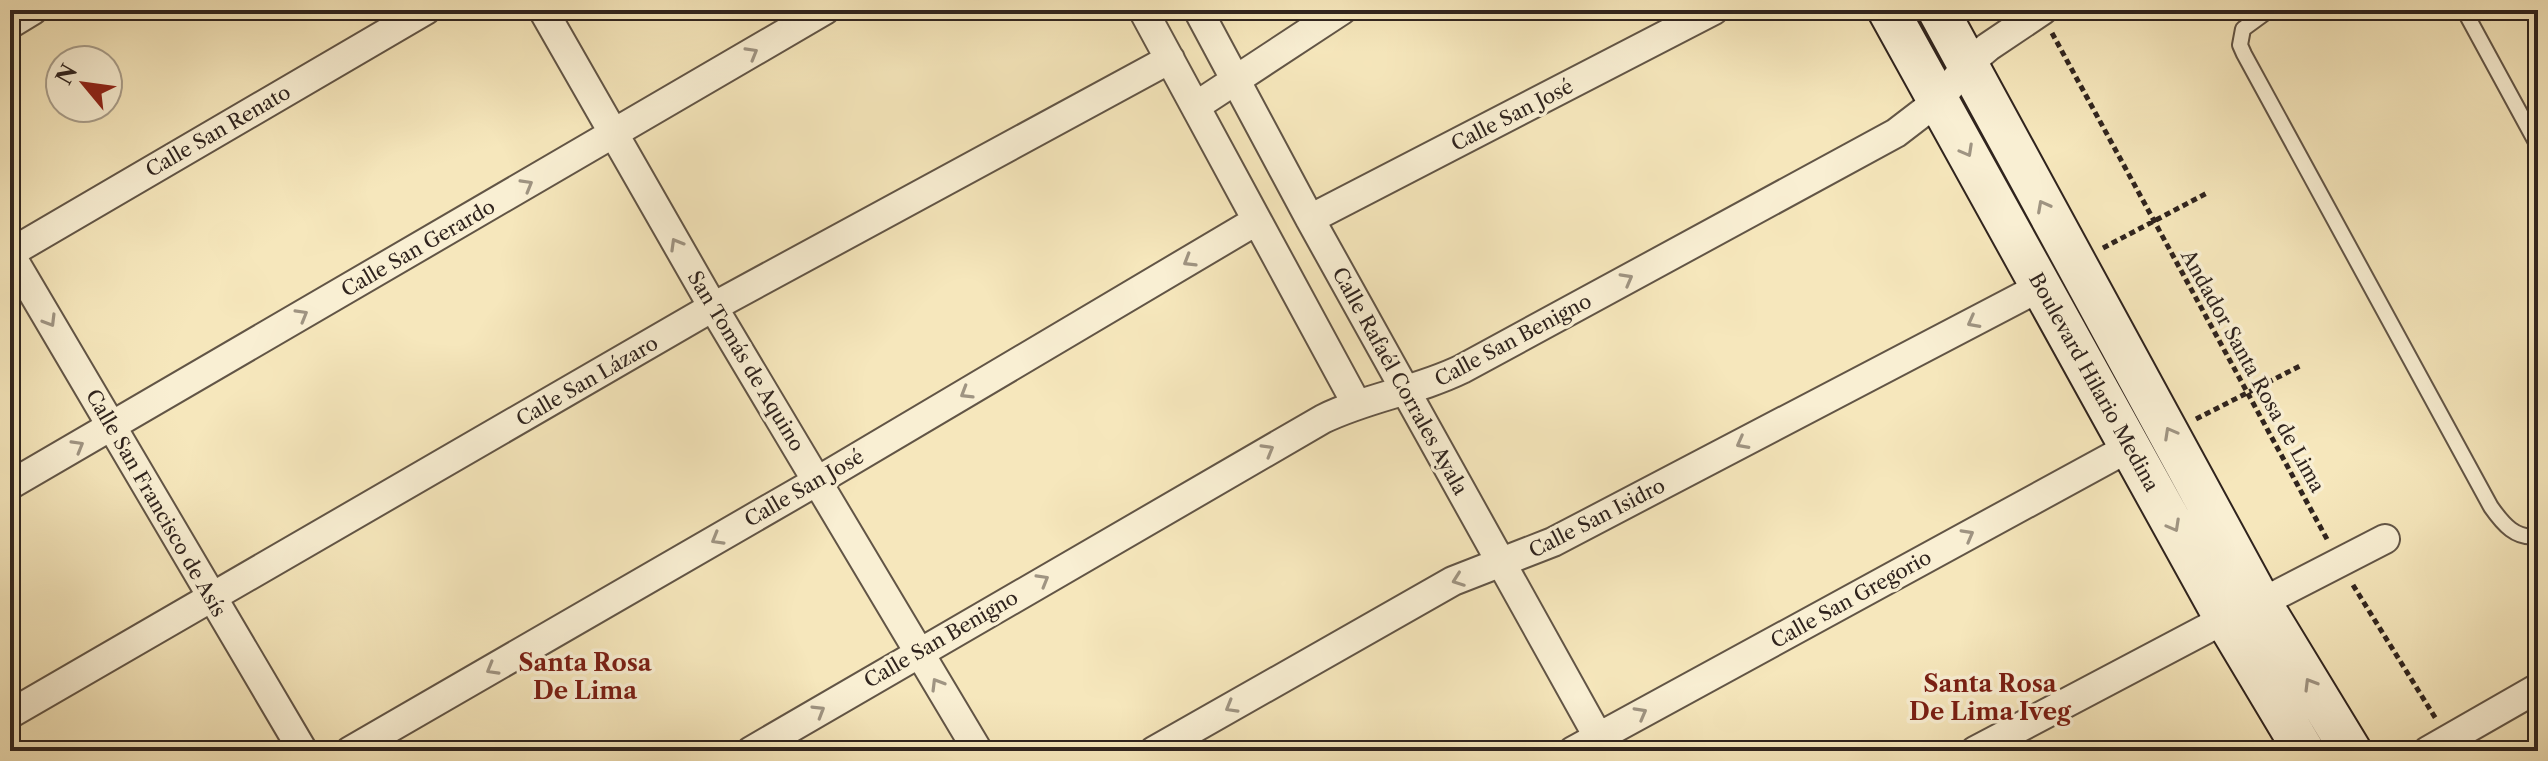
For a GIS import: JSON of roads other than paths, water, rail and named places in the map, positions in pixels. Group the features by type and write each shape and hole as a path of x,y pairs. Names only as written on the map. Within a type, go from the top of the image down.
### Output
{"main road":[{"name":"Boulevard Hilario Medina","path":"1888,10 2225,619 2304,751"},
{"name":"Boulevard Hilario Medina","path":"1938,10 2261,603 2351,751"}],"street":[{"path":"10,24 33,10"},
{"name":"Calle San Renato","path":"10,254 426,10"},
{"name":"San Tomás de Aquino","path":"543,10 713,307 978,751"},
{"name":"Calle San Gerardo","path":"10,485 825,10"},
{"path":"1143,10 1356,403"},
{"name":"Calle Rafaél Corrales Ayala","path":"1198,10 1310,219 1602,744"},
{"path":"1196,106 1342,10"},
{"name":"Calle San José","path":"1310,219 1714,10"},
{"name":"Calle San Benigno","path":"751,751 918,652 1356,403 1406,392 1462,369 1896,133 1939,100 1968,64 2042,11"},
{"name":"Calle San Lázaro","path":"10,714 713,307 1170,59"},
{"name":"Calle San José","path":"350,751 819,480 1256,221"},
{"name":"Calle San Francisco de Asís","path":"10,254 303,751"},
{"name":"Calle San Isidro","path":"1154,751 1453,581 1553,542 2042,286"},
{"name":"Calle San Gregorio","path":"1573,751 1602,744 2130,447"},
{"path":"2261,603 2385,539"},
{"path":"1975,751 2225,619"},
{"path":"2438,745 2538,688"}],"lane":[{"path":"2269,10 2243,29 2240,45 2244,54 2491,507 2510,529 2521,536 2538,536"},
{"path":"2464,10 2538,146"}],"district":[{"name":"Santa Rosa De Lima","path":"585,676"},
{"name":"Santa Rosa De Lima Iveg","path":"1990,697"}]}
